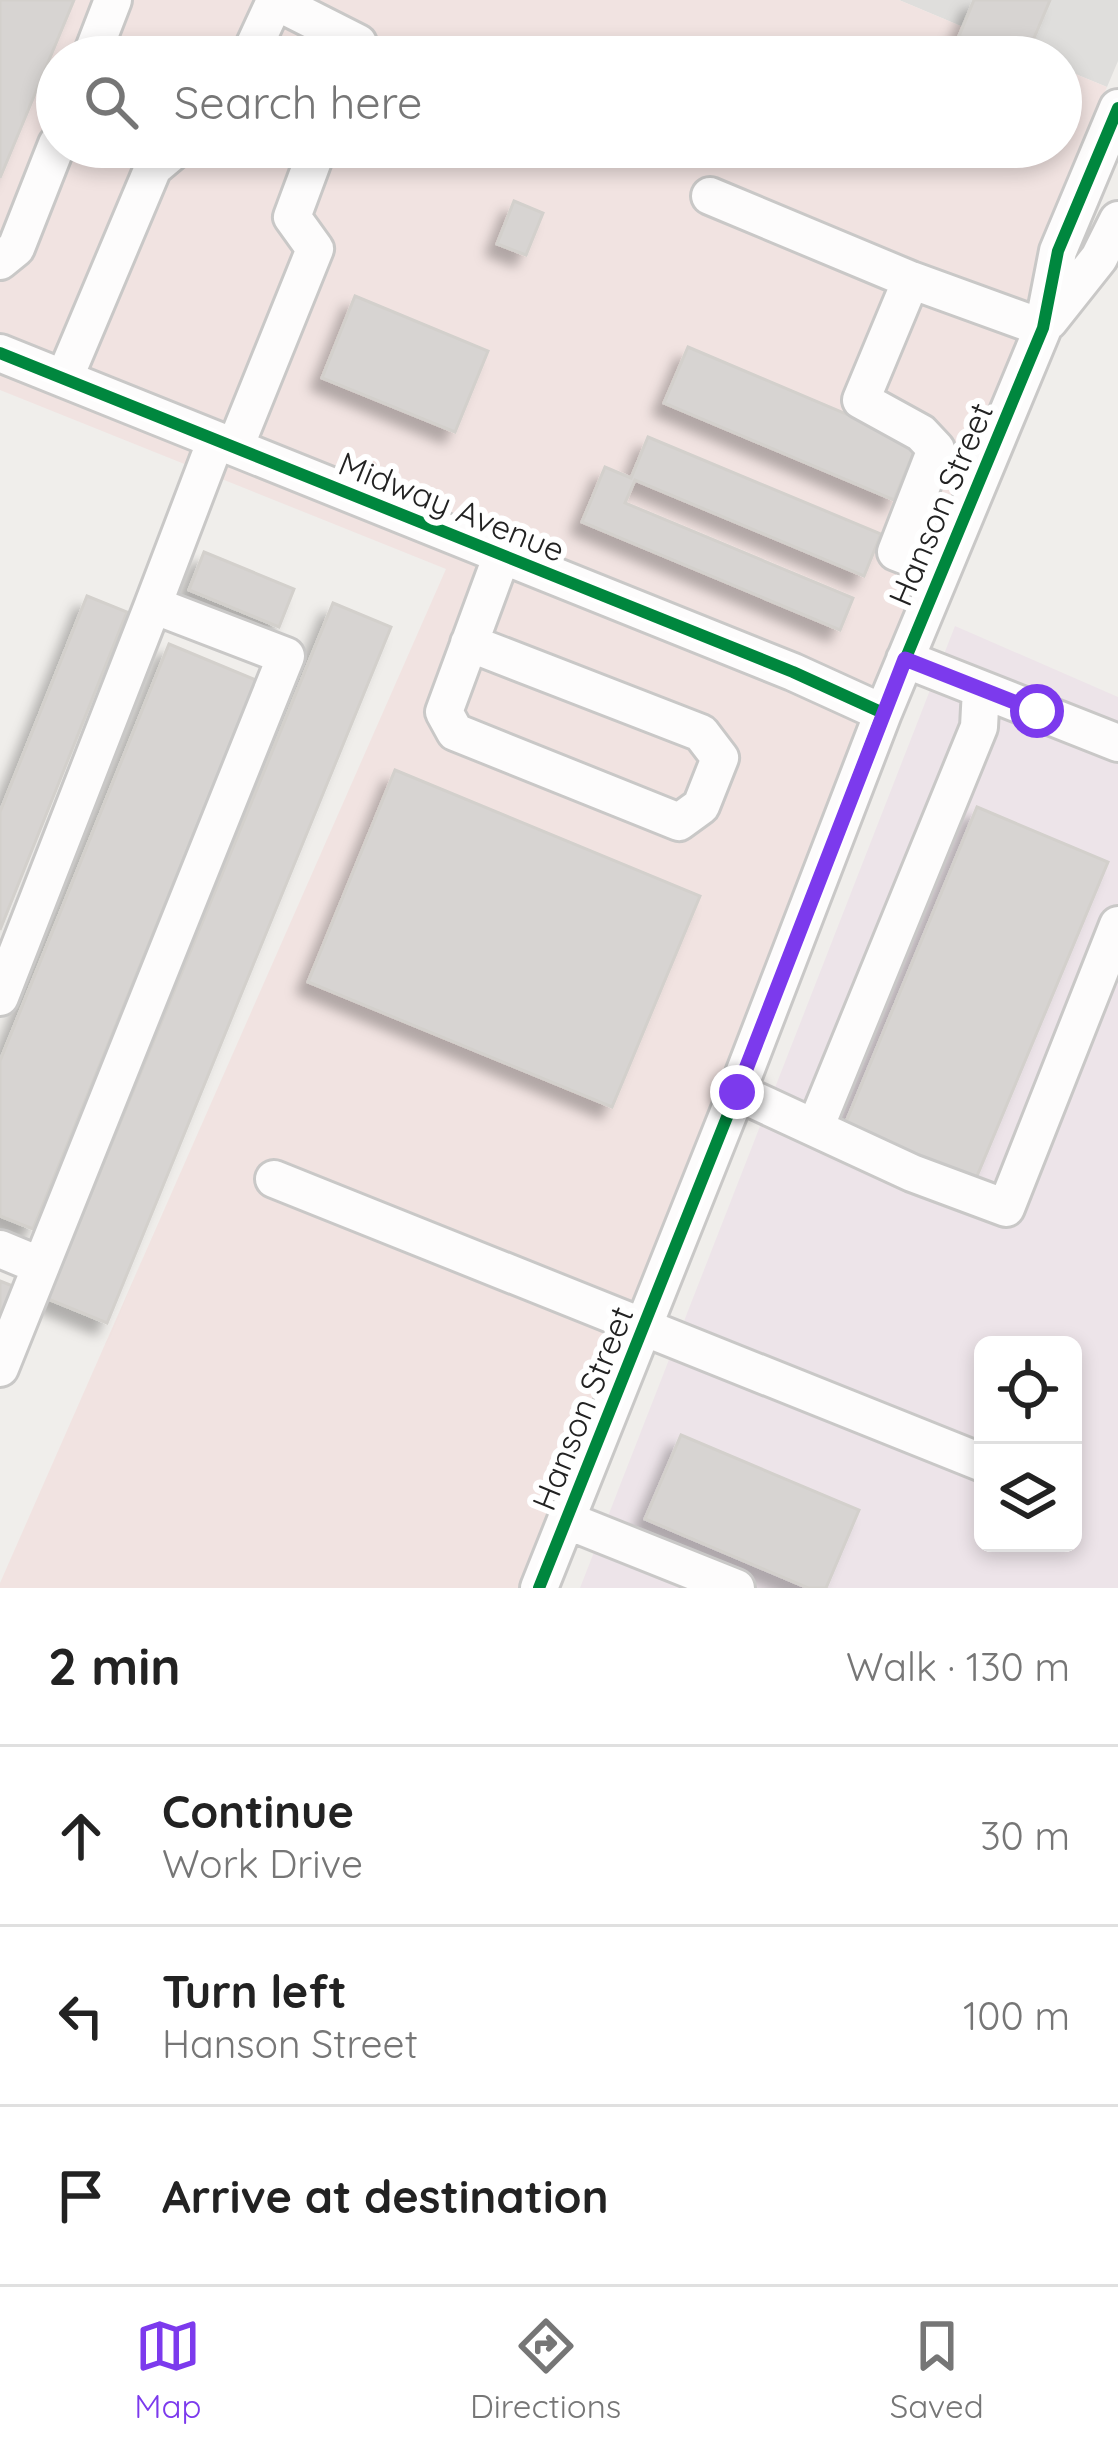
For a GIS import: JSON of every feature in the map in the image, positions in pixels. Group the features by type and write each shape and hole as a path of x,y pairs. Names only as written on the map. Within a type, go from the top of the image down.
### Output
{"street":[{"path":"99,36 113,0"},
{"path":"259,36 275,2 344,36"},
{"name":"Hanson Street","path":"539,1588 883,712 1043,328 1058,251 1118,108"},
{"path":"0,261 16,248 48,168"},
{"path":"64,379 153,168"},
{"path":"0,997 153,605 315,249 292,217 310,168"},
{"path":"710,196 911,280 1043,328"},
{"name":"Hanson Street","path":"1043,328 1099,258 1118,220"},
{"path":"911,280 861,400 921,433 936,449 896,552 942,570"},
{"name":"Midway Avenue","path":"0,353 883,712"},
{"path":"470,644 700,733 720,758 701,806 680,822 455,732 444,712 502,555"},
{"path":"0,1369 286,656 153,605"},
{"path":"905,659 1118,743"},
{"path":"815,1129 979,727 981,688"},
{"path":"737,1092 912,1173 1006,1208 1118,925"},
{"path":"274,1179 974,1458"},
{"path":"0,1250 41,1266"},
{"path":"566,1520 736,1588"}],"shaded area":[{"path":"0,0 899,0 985,36 36,36 36,168 1073,168 1041,244 1021,333 866,706 520,1588 0,1588 446,569 0,390"},
{"path":"899,0 1118,0 1118,61 1107,87 1082,77 1082,36 985,36"},
{"path":"1082,77 1107,87 1082,146"},
{"path":"955,626 1118,697 1118,1588 580,1588"}],"building":[{"path":"0,0 74,0 59,36 36,36 36,91 0,178"},
{"path":"974,0 1050,0 1035,36 959,36"},
{"path":"514,201 543,213 526,255 497,244"},
{"path":"355,296 488,351 455,432 322,378"},
{"path":"688,347 917,444 894,500 664,403"},
{"path":"648,437 881,534 864,576 635,480 625,503 853,598 840,630 582,522 605,467 631,478"},
{"path":"204,552 294,589 279,627 189,590"},
{"path":"87,596 127,612 0,930 0,812"},
{"path":"333,603 391,627 107,1323 48,1299"},
{"path":"169,644 256,680 33,1229 0,1216 0,1061"},
{"path":"395,770 700,896 612,1107 308,982"},
{"path":"977,807 1108,862 972,1188 841,1134"},
{"path":"0,1281 13,1286 0,1317"},
{"path":"681,1435 859,1510 826,1588 808,1588 645,1519"}],"cycle path":[{"path":"539,1588 883,713 1043,328 1058,251 1118,108"},
{"path":"0,353 793,672 883,713"}],"route":[{"path":"737,1092 905,659 1037,711"}]}
